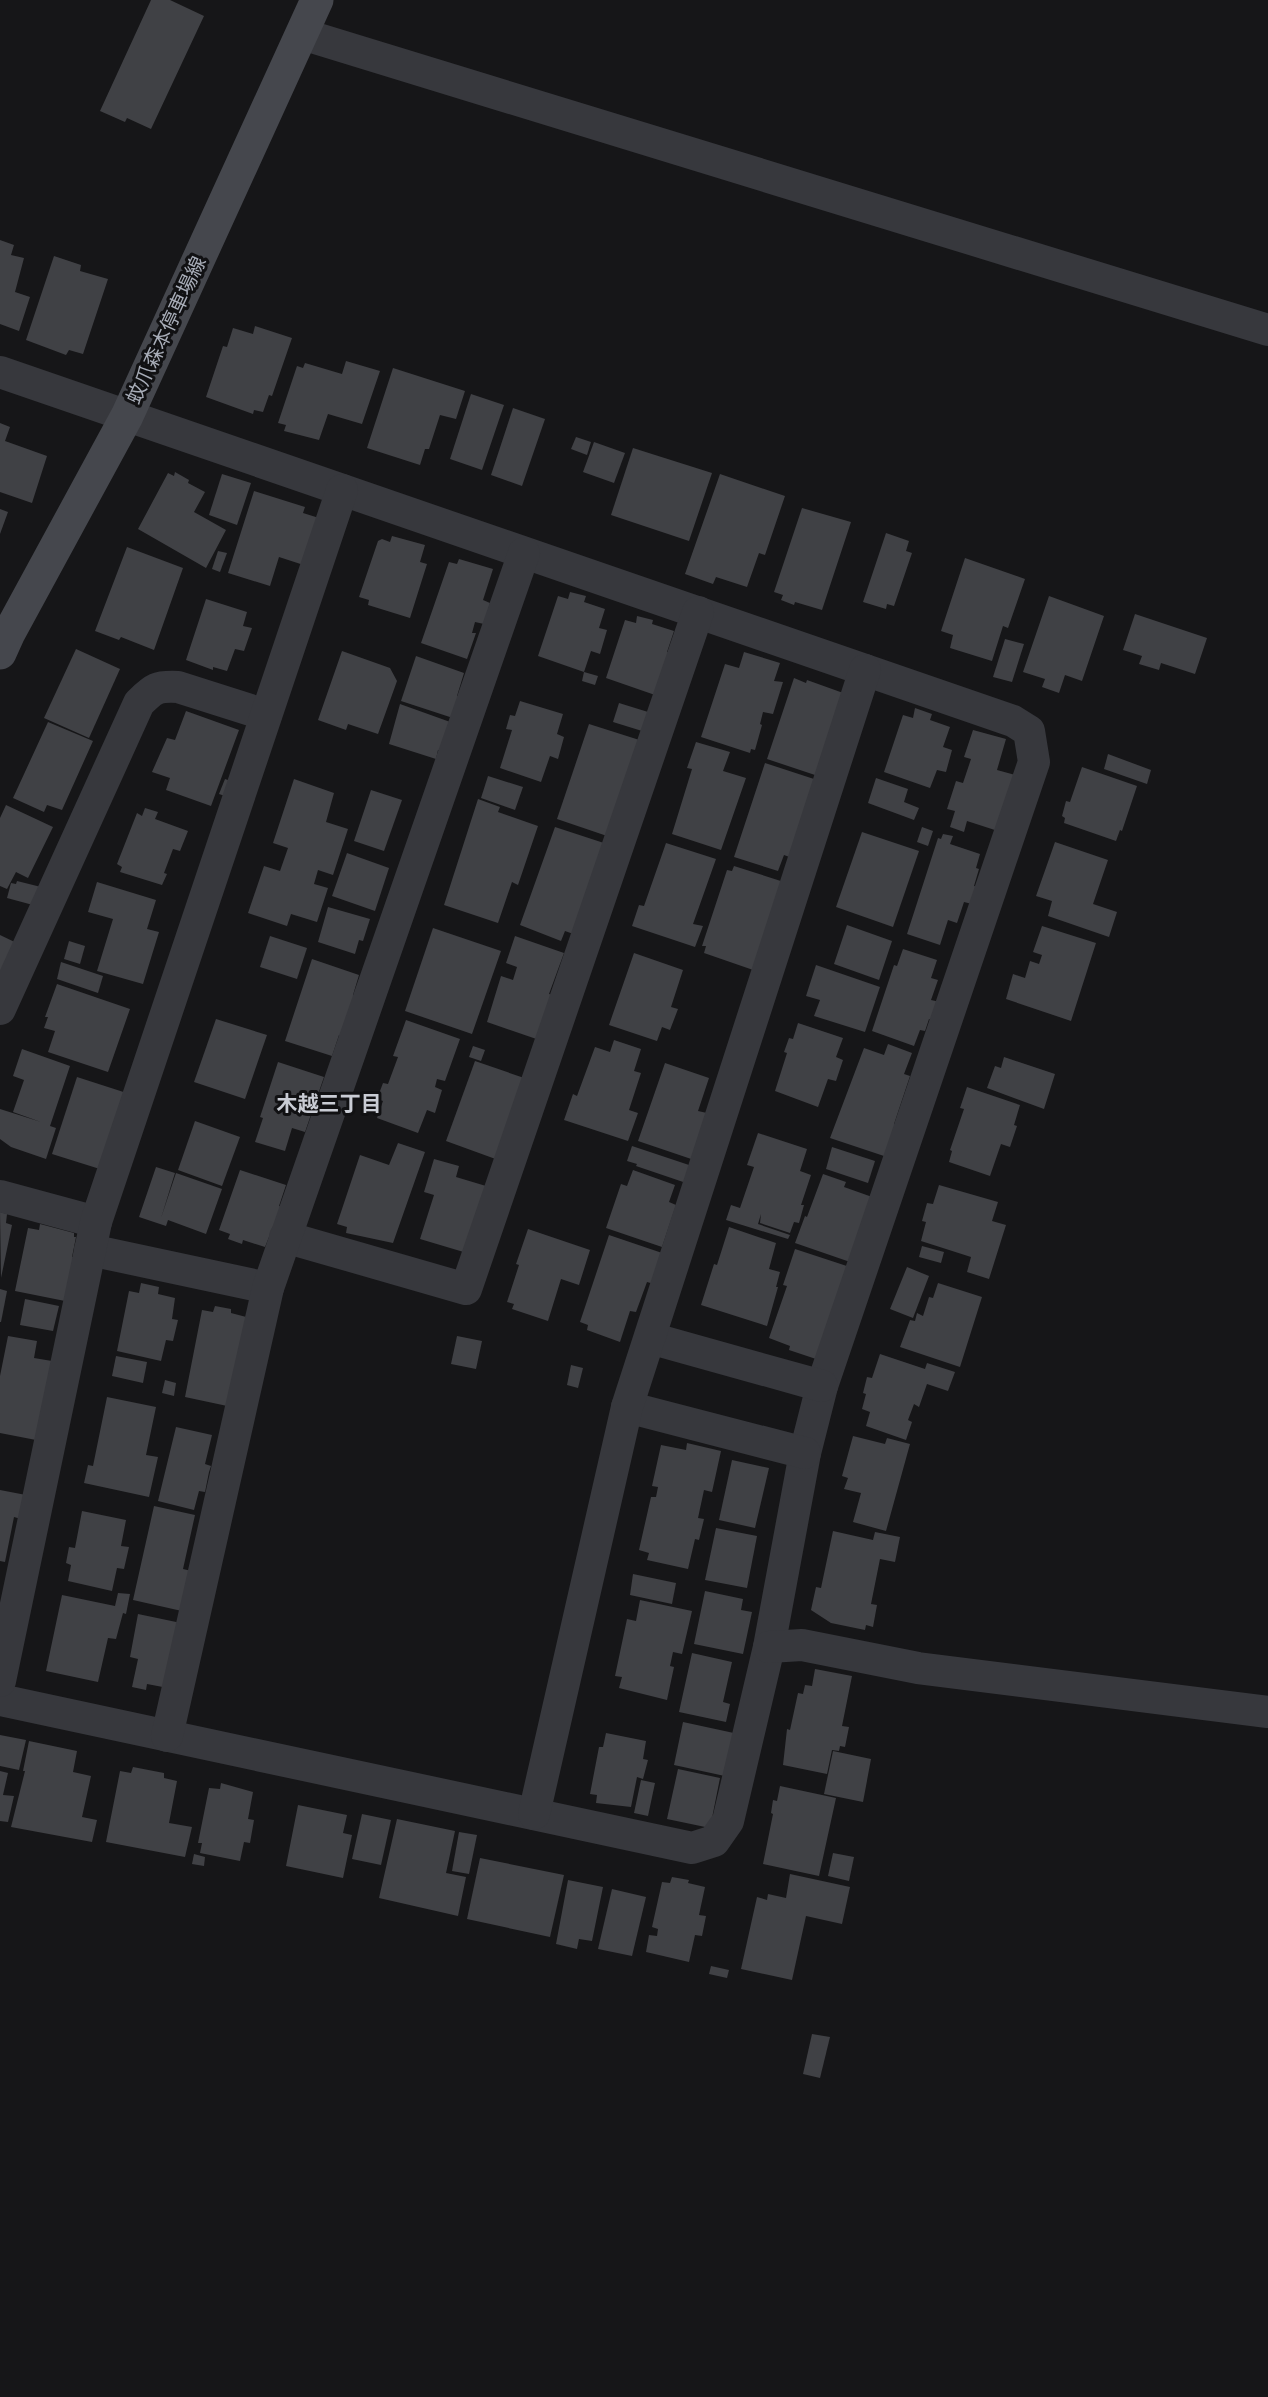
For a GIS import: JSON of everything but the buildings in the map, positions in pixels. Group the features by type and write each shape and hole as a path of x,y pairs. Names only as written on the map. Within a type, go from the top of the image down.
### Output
{"main road":[{"name":"蚊爪森本停車場線","path":"0,653 127,416 317,0"}],"street":[{"path":"302,34 1268,330"},
{"path":"0,372 1013,721 1029,731 1034,762 822,1386 806,1453 769,1647 728,1821 714,1841 692,1848 0,1700"},
{"path":"0,1681 93,1236 342,490"},
{"path":"167,1736 267,1288 524,553"},
{"path":"285,1237 466,1289 698,612"},
{"path":"534,1814 627,1407 865,669"},
{"path":"0,1009 140,703 152,689 163,686 178,687 266,715"},
{"path":"0,1196 93,1236 267,1288"},
{"path":"650,1338 822,1386"},
{"path":"627,1407 806,1453"},
{"path":"769,1647 802,1645 918,1668 1268,1712"}],"district":[{"name":"木越三丁目","path":"329,1104"}]}
